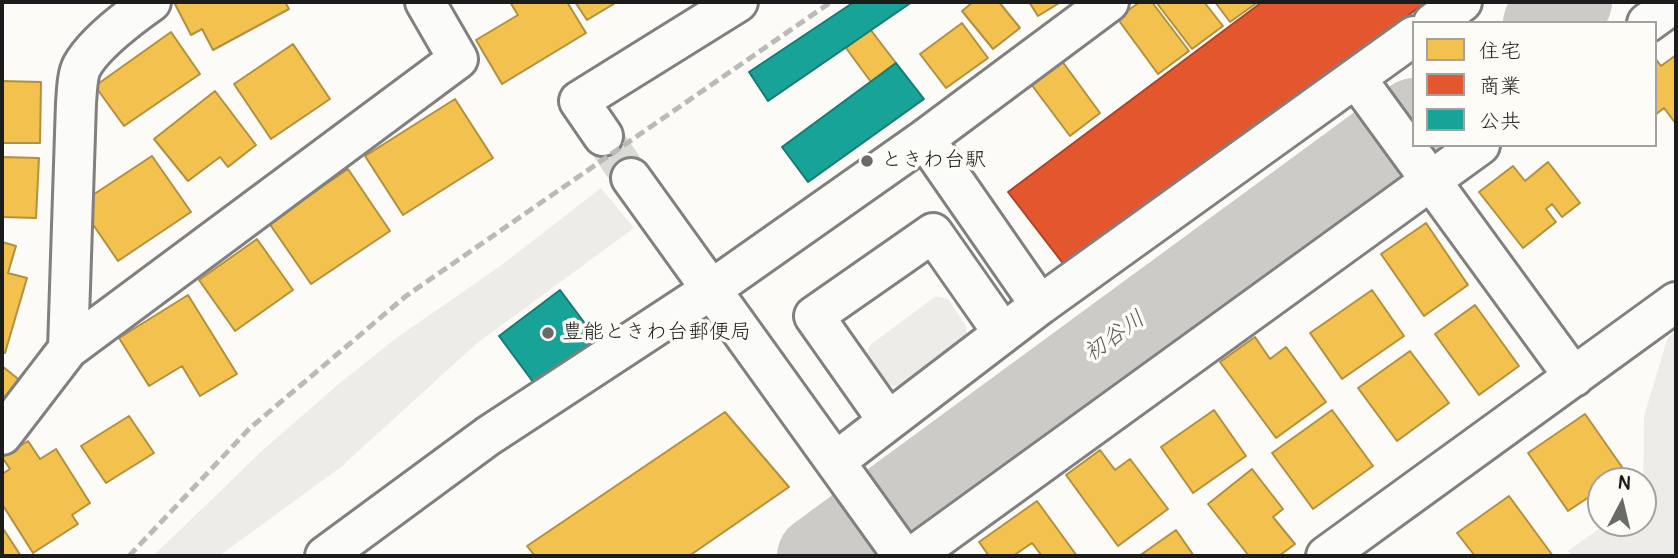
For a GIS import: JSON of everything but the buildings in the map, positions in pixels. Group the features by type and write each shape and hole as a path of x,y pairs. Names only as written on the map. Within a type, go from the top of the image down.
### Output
{"street":[{"path":"68,349 76,103 81,66 103,42 151,2"},
{"path":"2,435 68,349 458,59 425,2"},
{"path":"603,136 579,101 738,2"},
{"path":"325,556 488,436 712,289 925,139 1109,2"},
{"path":"1436,21 1462,2"},
{"path":"1650,21 1676,2"},
{"path":"836,461 1040,305 1412,39"},
{"path":"1357,80 1574,377"},
{"path":"925,139 1040,305"},
{"path":"913,556 1477,147"},
{"path":"631,178 903,556"},
{"path":"888,421 814,316 933,233 1003,333"},
{"path":"1326,556 1676,302"}],"shaded area":[{"path":"601,188 634,228 476,344 341,467 219,556 153,556 264,449 341,382 395,339 503,264"},
{"path":"936,296 948,299 966,326 967,336 901,385 890,385 881,378 867,357 870,345"},
{"path":"1676,332 1676,556 1572,556 1568,551 1588,537 1657,537 1657,467 1644,467 1644,416 1668,337"}],"waterway":[{"name":"初谷川","path":"1546,21 1572,2"},
{"name":"初谷川","path":"817,556 1412,119"}],"tunnel":[{"path":"603,136 631,178"}],"railway":[{"path":"129,556 250,428 406,296 831,2"}],"place":[{"name":"ときわ台駅","path":"867,161"},
{"name":"豊能ときわ台郵便局","path":"548,333"}]}
